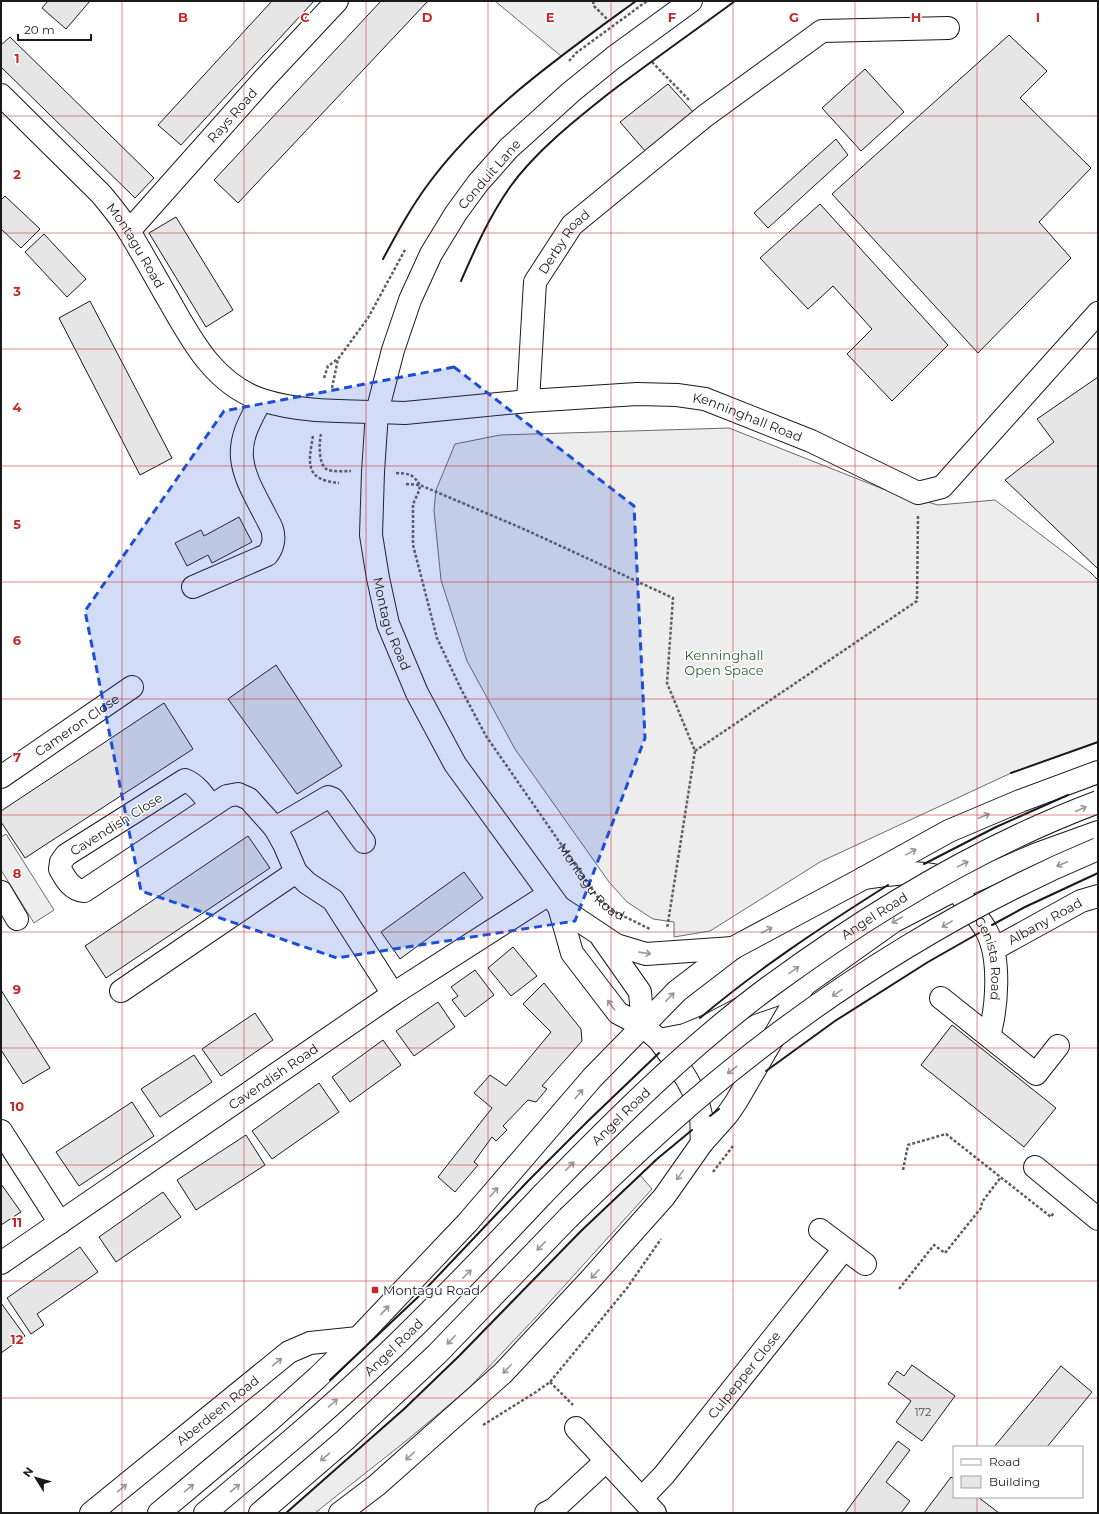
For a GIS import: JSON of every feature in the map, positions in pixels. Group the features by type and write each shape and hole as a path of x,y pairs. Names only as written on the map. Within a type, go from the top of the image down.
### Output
{"main road":[{"name":"Rays Road","path":"129,231 265,78 337,1"},
{"name":"Conduit Lane","path":"377,412 393,350 410,300 431,254 456,213 478,183 509,148 571,92 613,58 691,1"},
{"name":"Derby Road","path":"528,401 535,282 572,225 704,116 822,30 948,28"},
{"name":"Montagu Road","path":"1,95 101,194 129,231 188,333 207,362 230,384 261,400 277,404 307,409 377,412 371,535 388,624 417,693 455,764 554,901 572,953 618,1013 651,1033"},
{"path":"918,493 942,487 1098,312"},
{"name":"Kenninghall Road","path":"377,412 405,413 528,401 637,394 677,395 705,399 811,441 918,493"},
{"path":"193,587 267,555 271,550 273,540 272,529 246,475 242,458 244,432 261,400"},
{"name":"Cameron Close","path":"1,777 132,687"},
{"path":"159,1513 270,1420 318,1377 358,1338 468,1222 592,1078 651,1033 677,991 733,948 949,831 1020,801 1098,772"},
{"name":"Cavendish Close","path":"211,806 198,789 184,780 66,855 61,862 60,869 66,880 76,890 84,891 211,806 227,796 238,794 249,799 275,828 284,844 296,872 307,883 333,900 393,994"},
{"path":"275,828 328,797 333,799 364,842"},
{"name":"Angel Road","path":"205,1513 279,1452 401,1340 610,1125 721,1026 780,979 842,936 961,865 1024,834 1098,802"},
{"name":"Angel Road","path":"804,985 894,921 956,889 1037,854 1098,832"},
{"path":"260,1513 345,1440 437,1354 568,1218 610,1177 728,1072 820,1004 884,961 981,904 1054,867 1098,849"},
{"path":"121,991 296,872"},
{"name":"Genista Road","path":"864,878 917,872 939,877 956,889 987,932 994,949 996,999 994,1020 988,1036"},
{"path":"1,892 17,919"},
{"name":"Albany Road","path":"994,949 1081,901 1098,896"},
{"name":"Montagu Road","path":"554,901 598,932 640,992 651,1033"},
{"name":"Cavendish Road","path":"1,1263 393,994 554,901"},
{"path":"598,932 616,944 646,954 733,948"},
{"path":"651,1033 685,1035 709,1025 749,1004 804,985"},
{"path":"340,1513 377,1485 503,1373 589,1281 664,1197 702,1143 727,1115 736,1102 804,985"},
{"path":"941,998 1036,1074 1058,1046"},
{"path":"651,1033 687,1077 701,1115 702,1143"},
{"path":"1,1131 60,1223"},
{"path":"1035,1167 1098,1219"},
{"path":"820,1230 865,1264"},
{"name":"Culpepper Close","path":"648,1506 664,1475 844,1249"},
{"name":"Aberdeen Road","path":"91,1513 289,1352 310,1343 358,1338"},
{"path":"576,1428 648,1506"},
{"path":"546,1513 554,1509 606,1461"}],"path":[{"path":"593,1 594,6 609,21"},
{"path":"576,53 647,1"},
{"path":"652,62 704,116"},
{"path":"324,378 328,366 338,358 335,376"},
{"path":"313,436 309,464 315,476 324,482 339,483"},
{"path":"320,439 324,466 329,470 336,470"},
{"path":"406,473 415,476 420,485"},
{"path":"406,484 420,485 526,530 673,598 667,683 695,751 666,934"},
{"name":"Montagu Road","path":"420,485 413,504 413,545 437,638 486,736 599,899 613,911 654,931"},
{"path":"695,751 917,601 918,493"},
{"path":"903,1170 908,1145 946,1134 1051,1216 1069,1195"},
{"path":"899,1289 934,1245 945,1253 981,1208 982,1202 1001,1178"},
{"path":"550,1382 574,1406"}],"highlighted area":[{"path":"454,367 634,506 645,738 575,921 337,958 141,891 85,611 224,411"}],"shaded area":[{"path":"495,1 636,1 561,56"},
{"name":"Kenninghall Open Space","path":"729,428 883,489 938,505 995,500 1090,572 1098,580 1098,742 1011,773 820,862 710,931 674,937 674,922 653,919 627,902 609,882 515,749 467,661 441,580 434,510 436,490 455,444 500,435"},
{"path":"6,834 54,910 34,923 1,870 1,837"},
{"path":"640,1175 652,1189 537,1316 468,1389 406,1441 315,1513 286,1513 404,1409 459,1356 581,1231"}],"building":[{"path":"48,1 90,1 66,29 42,8"},
{"path":"272,1 314,1 181,145 158,125"},
{"path":"381,1 428,1 238,203 214,180"},
{"path":"1009,35 1047,71 1020,98 1091,168 1039,222 1071,258 978,353 832,194"},
{"path":"10,37 154,178 135,198 1,67 1,45"},
{"path":"865,69 904,112 861,151 822,108"},
{"path":"668,84 694,113 645,151 620,122"},
{"path":"836,139 848,155 768,228 754,213"},
{"path":"5,196 40,229 21,248 1,229 1,200"},
{"path":"820,204 948,345 892,401 847,354 872,329 833,286 808,309 760,258"},
{"path":"176,217 233,310 206,327 149,233"},
{"path":"44,234 86,279 67,297 25,252"},
{"path":"90,301 172,458 140,475 59,318"},
{"path":"1098,377 1098,569 1005,480 1054,442 1037,419"},
{"path":"239,517 252,542 212,563 208,555 187,566 175,543 201,530 204,536"},
{"path":"276,665 342,766 297,794 228,699"},
{"path":"164,703 193,749 25,858 1,822 1,811"},
{"path":"248,836 270,868 106,978 85,946"},
{"path":"464,872 483,898 400,959 381,932"},
{"path":"513,947 537,976 511,996 488,968"},
{"path":"475,970 494,995 465,1017 452,1000 458,996 451,987"},
{"path":"544,983 581,1029 582,1041 542,1086 547,1089 536,1102 528,1100 503,1126 507,1130 496,1141 492,1137 474,1162 478,1165 455,1192 438,1177 492,1108 474,1093 490,1075 506,1086 551,1032 523,1004"},
{"path":"1,990 50,1068 23,1084 1,1050"},
{"path":"438,1002 455,1027 414,1056 396,1031"},
{"path":"255,1013 273,1040 221,1076 202,1049"},
{"path":"952,1025 1056,1108 1024,1147 921,1065"},
{"path":"383,1040 401,1065 350,1102 332,1077"},
{"path":"194,1055 212,1082 160,1117 141,1089"},
{"path":"319,1083 339,1112 272,1159 252,1131"},
{"path":"132,1102 154,1136 79,1186 56,1152"},
{"path":"246,1135 265,1165 196,1210 177,1180"},
{"path":"1,1184 21,1212 1,1225"},
{"path":"163,1192 181,1217 116,1262 99,1237"},
{"path":"80,1247 98,1272 37,1314 44,1325 31,1334 7,1298"},
{"path":"1,1303 25,1336 1,1353"},
{"path":"912,1365 955,1396 922,1441 896,1422 911,1401 888,1384 897,1371 904,1376"},
{"path":"1061,1366 1092,1392 1048,1446 995,1446"},
{"path":"898,1441 910,1450 886,1482 910,1501 901,1513 845,1513"},
{"path":"951,1477 953,1478 953,1498 979,1498 999,1513 924,1513"}],"fence":[{"path":"1090,572 1098,580"}],"wall":[{"path":"383,259 404,220 422,192 451,156 474,131 525,84 636,1"},
{"path":"461,281 495,210 520,174 543,149 608,94 735,1"},
{"path":"1011,773 1098,742"},
{"path":"924,864 996,827 1068,795"},
{"path":"992,925 1025,907 1098,873"},
{"path":"700,1018 745,982 792,948 888,885"},
{"path":"766,1071 835,1021 928,962 979,933"},
{"path":"330,1380 418,1297 529,1180 659,1053"},
{"path":"710,1116 719,1109"},
{"path":"286,1513 404,1409 459,1356 581,1231 657,1159 692,1130"}],"place":[{"name":"Montagu Road","path":"375,1290"}]}
